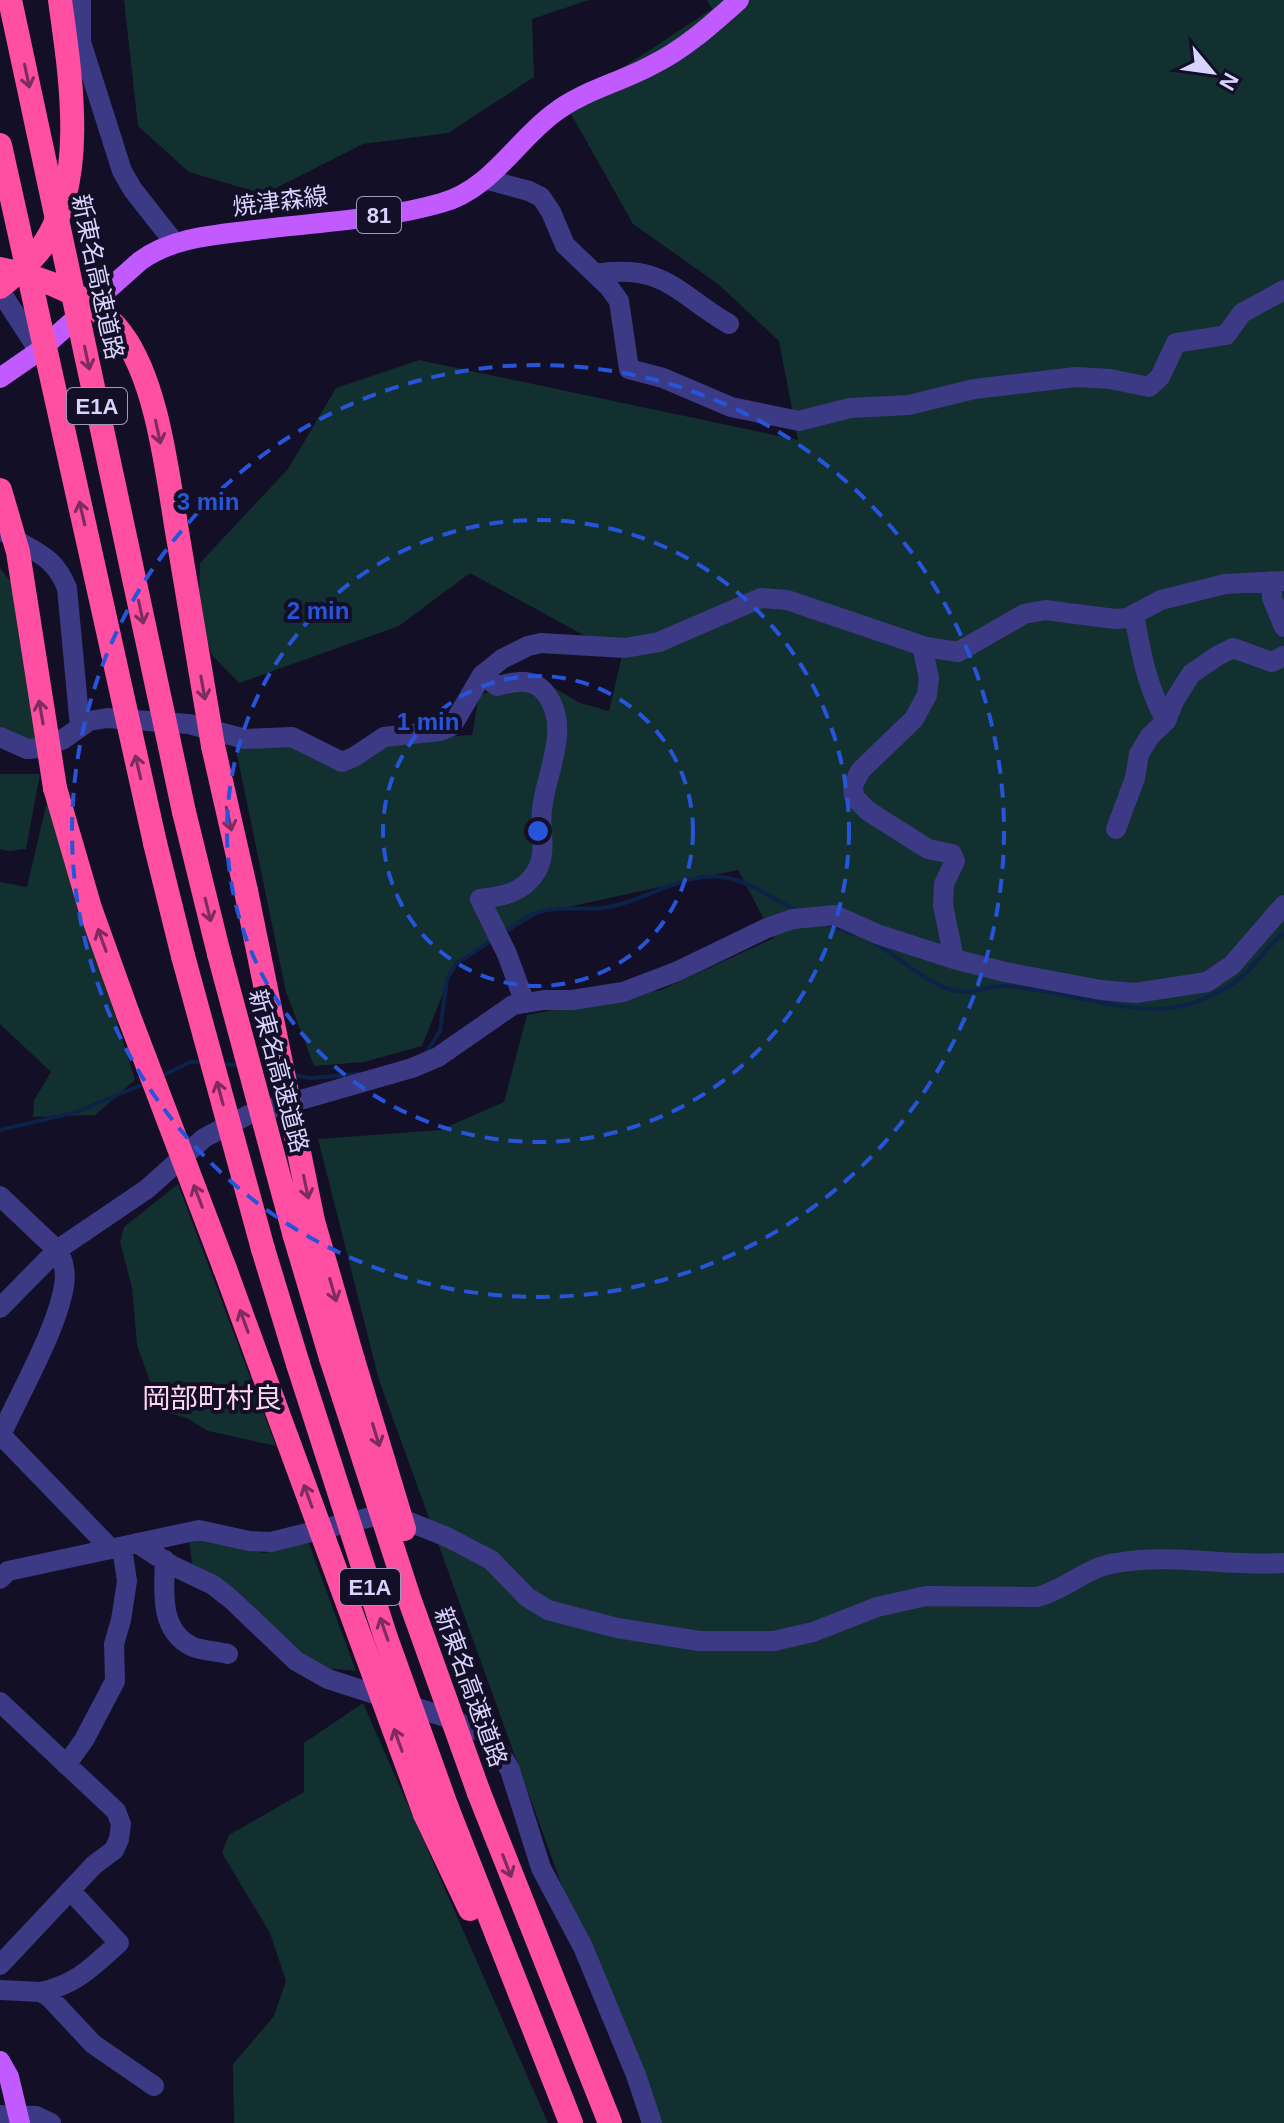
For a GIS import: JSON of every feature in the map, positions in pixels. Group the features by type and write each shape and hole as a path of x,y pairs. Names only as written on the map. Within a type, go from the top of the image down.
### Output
{"highway":[{"name":"新東名高速道路","path":"10,0 184,812 219,954 304,1227 409,1598 479,1793 610,2123"},
{"path":"0,289 43,245 56,222 68,184 72,142 60,0"},
{"name":"E1A","path":"0,145 155,843 263,1249 385,1635 436,1811 571,2123"},
{"path":"0,269 49,283 91,306 123,336 138,364 151,400 167,474 213,746 246,891 304,1227"},
{"path":"0,490 18,552 55,788 90,908 263,1373 436,1811"}],"main road":[{"name":"焼津森線","path":"0,378 39,351 157,248 174,242 412,211 446,202 485,179 555,111 677,51 739,0"},
{"path":"0,2061 25,2119"}],"street":[{"path":"81,0 81,42 122,171 174,242"},
{"path":"485,179 541,197 565,245 619,301 629,369 663,378 731,407 799,421 850,408 909,405 974,389 1076,377 1110,379 1149,387 1160,377 1176,343 1226,335 1242,313 1284,290"},
{"path":"595,274 638,271 661,279 682,289 699,306 729,324"},
{"path":"0,289 39,351"},
{"path":"0,527 8,535 46,556 60,571 67,588 80,727"},
{"path":"0,737 27,749 41,748 62,740 89,721 107,718 189,724 245,739 292,737 342,762 384,737 440,731 452,726 482,675 502,659 528,646 541,643 625,648 659,642 761,598 787,600 922,646 958,652 1024,614 1045,610 1115,619 1134,615 1161,600 1203,589 1225,584 1278,581 1272,598 1284,627"},
{"path":"1134,615 1147,679 1166,721"},
{"path":"922,646 929,678 927,695 914,719 861,770 853,785 854,797 868,811 928,849 952,854 955,861 944,884 943,905 954,959"},
{"path":"1116,829 1135,778 1139,754 1150,736 1166,721 1191,674 1233,648 1272,662 1284,656"},
{"path":"482,675 497,686 530,681 541,687 558,716 541,810 542,862 532,878 519,890 480,899 507,954 525,1003"},
{"path":"0,1308 57,1250 147,1189 204,1138 248,1115 412,1068 438,1057 513,1005 623,992 678,971 767,928 793,919 835,915 877,934 954,959 1005,972 1101,990 1135,993 1207,982 1232,965 1284,905"},
{"path":"0,1196 57,1250 63,1259 65,1283 56,1315 0,1434 123,1546 165,1560 213,1585 283,1651 328,1679 445,1717 491,1736 510,1770 541,1868 583,1947 636,2075 652,2123"},
{"path":"0,1579 8,1571 199,1530 249,1541 271,1542 387,1513 447,1537 491,1560 527,1597 548,1610 617,1628 699,1641 774,1641 813,1632 877,1607 926,1596 1037,1597 1053,1593 1090,1571 1116,1563 1171,1560 1264,1565 1284,1563"},
{"path":"66,1765 84,1740 115,1681 114,1644 127,1581 123,1546"},
{"path":"165,1560 164,1595 169,1624 178,1638 193,1647 228,1654"},
{"path":"0,1702 116,1811 121,1824 114,1850 94,1865 0,1965"},
{"path":"0,1990 41,1992 64,1987 82,1976 119,1943 70,1890"},
{"path":"41,1992 93,2044 154,2086"},
{"path":"25,2119 69,2123"}],"green space":[{"path":"124,0 589,0 532,19 534,77 448,133 363,144 264,194 189,172 138,126"},
{"path":"707,0 1284,0 1284,2123 661,2123 567,1900 379,1380 318,1139 440,1130 504,1102 527,1015 661,990 774,938 738,870 540,913 455,963 422,1046 364,1062 314,1066 286,992 235,745 289,742 339,767 396,741 472,735 479,695 539,679 580,703 609,711 622,656 470,573 399,626 239,683 212,655 198,616 200,563 288,469 336,388 419,360 798,440 779,341 718,284 633,224 566,105 712,9"},
{"path":"0,568 14,586 40,745 0,730"},
{"path":"0,774 40,774 26,849 0,849"},
{"path":"48,797 135,1080 95,1115 33,1117 34,1100 51,1072 0,1024 0,882 27,887"},
{"path":"178,1184 276,1446 208,1431 187,1418 160,1410 137,1345 132,1288 120,1242 124,1227"},
{"path":"189,1538 205,1538 264,1553 308,1541 356,1671 325,1668 293,1647 238,1591 192,1564"},
{"path":"363,1703 548,2123 234,2123 233,2064 274,2016 286,1981 270,1933 222,1853 229,1835 304,1792 304,1743"}],"waterway":[{"path":"503,934 542,911 618,905 680,882 712,876 746,884 795,910"},
{"path":"825,924 855,934"},
{"path":"874,943 931,981 959,992 1006,986 1150,1009 1193,1003 1221,991 1246,973 1284,933"},
{"path":"426,1053 440,1031 447,979 457,963 492,940"},
{"path":"160,1077 190,1062 204,1062"},
{"path":"220,1063 239,1066"},
{"path":"291,1075 311,1078 358,1074"},
{"path":"0,1130 76,1112 144,1084"}],"district":[{"name":"岡部町村良","path":"212,1398"}]}
